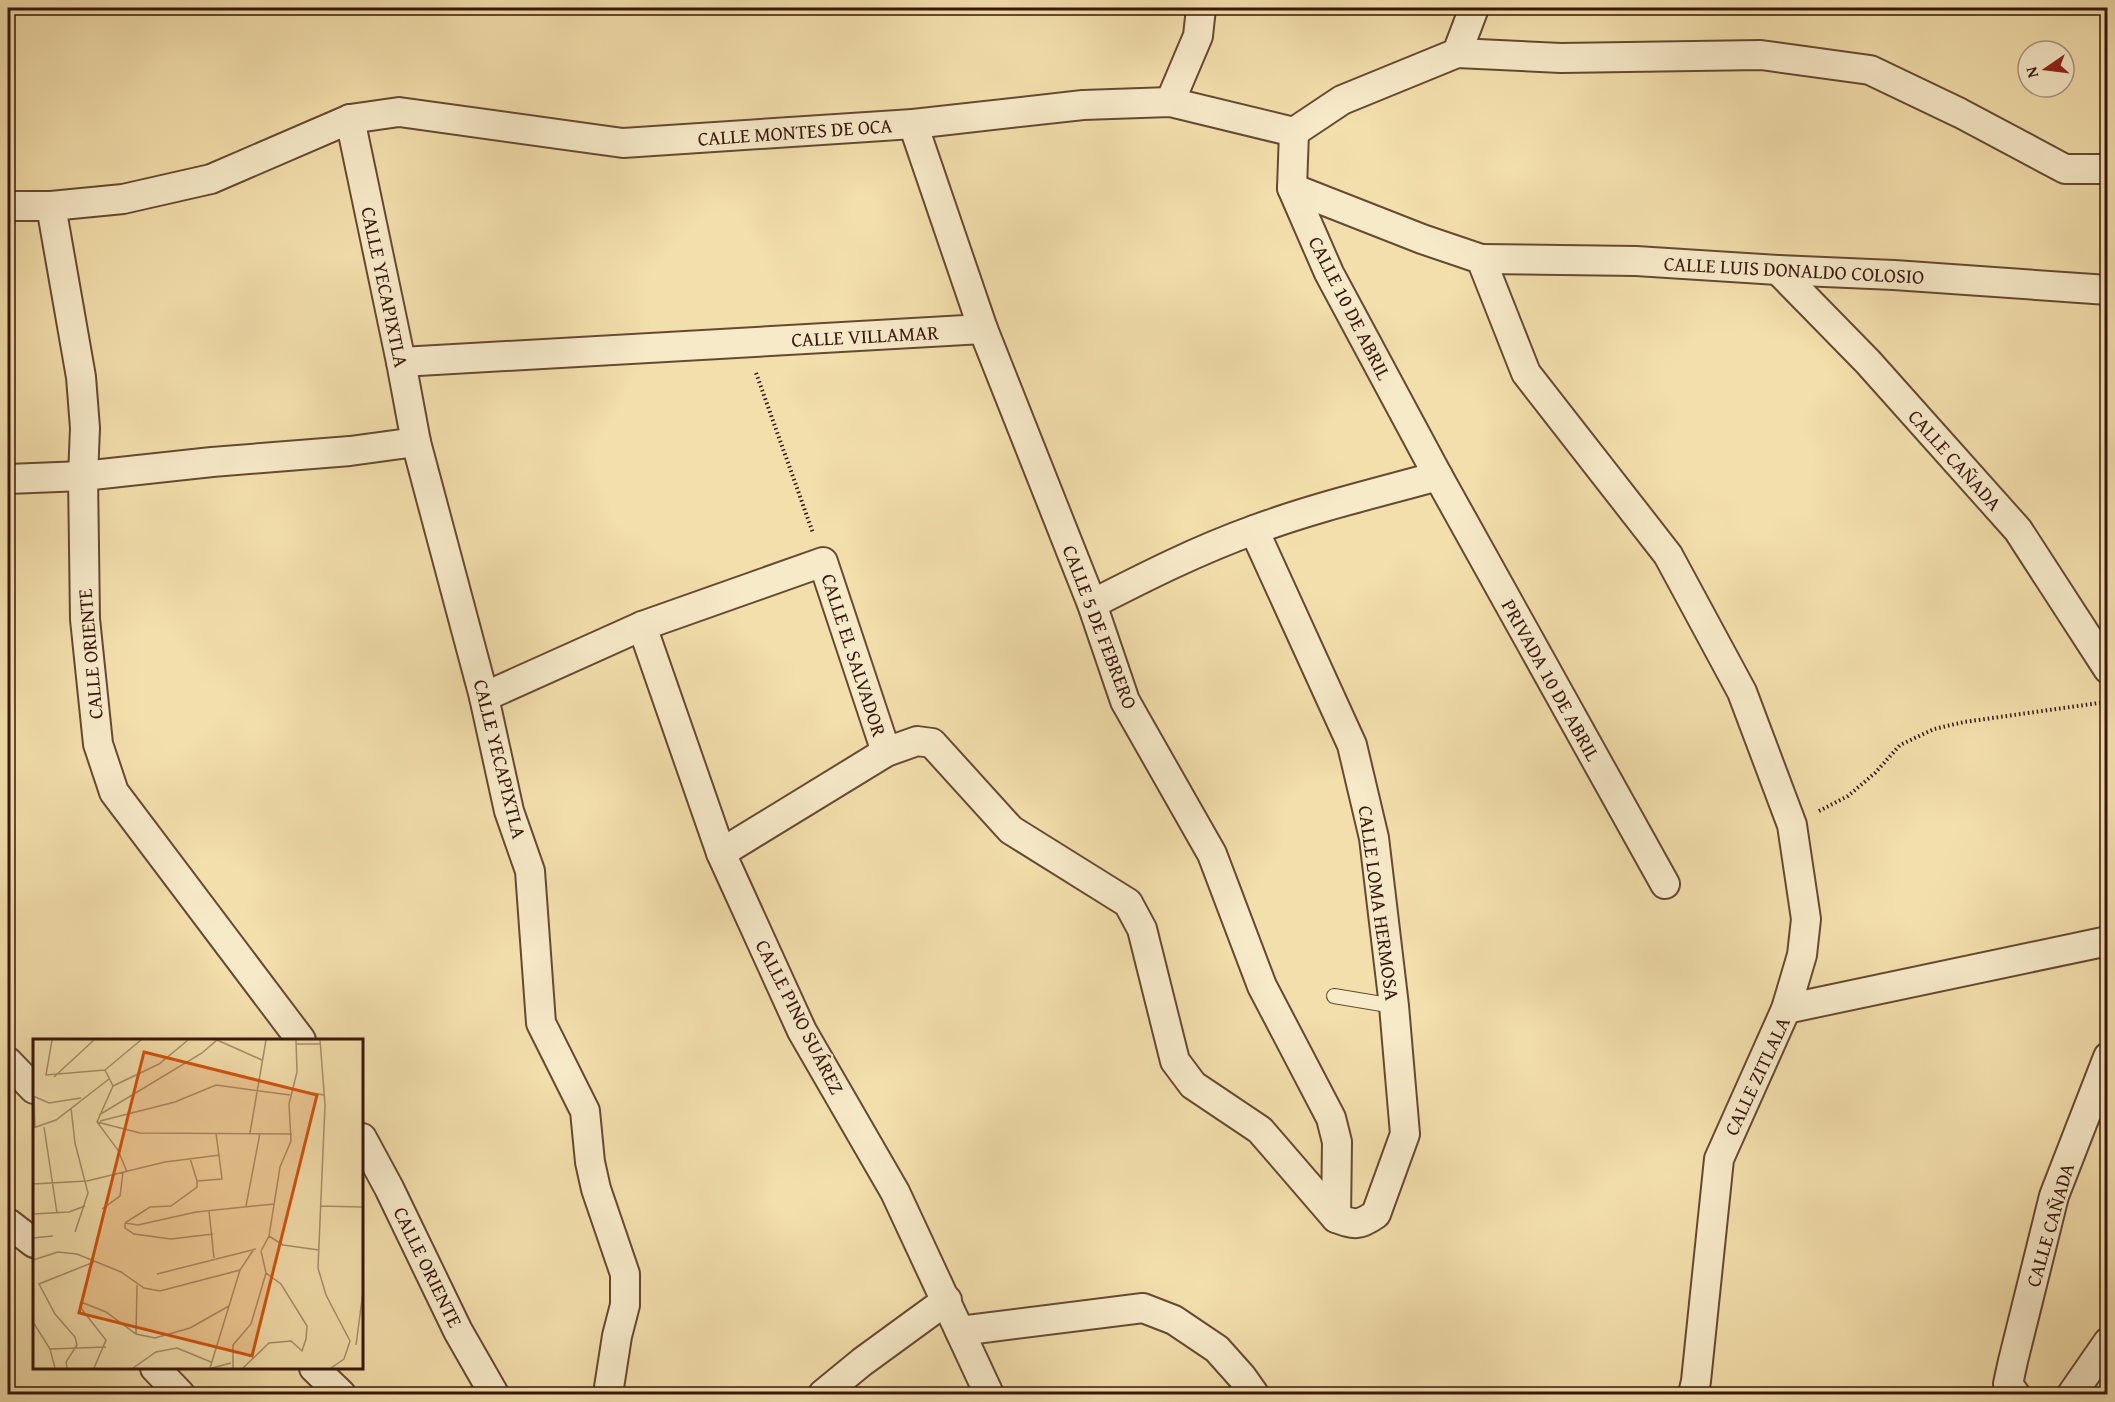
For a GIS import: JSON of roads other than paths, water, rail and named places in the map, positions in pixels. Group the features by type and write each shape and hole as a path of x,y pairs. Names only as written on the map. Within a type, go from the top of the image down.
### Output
{"street":[{"path":"1170,102 1198,36 1201,8"},
{"path":"1457,53 1474,8"},
{"path":"1294,132 1342,100 1457,53 1561,58 1761,55 1870,70 1960,113 2065,169 2108,169"},
{"name":"CALLE MONTES DE OCA","path":"8,206 51,206 123,200 211,179 350,119 399,112 623,143 913,124 1083,105 1170,102 1294,132"},
{"name":"CALLE YECAPIXTLA","path":"350,119 416,442 484,697 509,811 530,871 541,1023 585,1111 590,1162 596,1189 625,1274 626,1305 617,1336 608,1395"},
{"name":"CALLE 5 DE FEBRERO","path":"913,124 983,329 1092,604 1125,702 1212,854 1262,986 1331,1118 1337,1142 1336,1218"},
{"name":"CALLE 10 DE ABRIL","path":"1294,132 1292,188 1329,273 1438,476"},
{"name":"CALLE LUIS DONALDO COLOSIO","path":"1292,188 1422,239 1481,259 1636,261 1894,275 2108,290"},
{"name":"CALLE ORIENTE","path":"51,206 81,376 85,428 83,476 85,619 98,744 114,792 299,1039"},
{"path":"1481,259 1526,373 1668,555 1742,692 1792,825 1806,920 1802,955 1786,1009"},
{"name":"CALLE CAÑADA","path":"1778,270 1868,362 2018,530 2108,669"},
{"name":"CALLE VILLAMAR","path":"401,362 983,329"},
{"path":"8,479 83,476 212,462 350,451 416,442"},
{"path":"1092,604 1167,567 1254,530 1342,502 1438,476"},
{"name":"PRIVADA 10 DE ABRIL","path":"1438,476 1665,884"},
{"name":"CALLE LOMA HERMOSA","path":"1254,530 1352,745 1374,838 1394,1006 1406,1134 1376,1214 1365,1222 1354,1225 1336,1218"},
{"name":"CALLE EL SALVADOR","path":"642,626 823,562 885,752 917,741 932,743 1011,830 1128,903 1142,929 1175,1061 1193,1085 1260,1130 1336,1218"},
{"path":"484,697 642,626"},
{"name":"CALLE PINO SUÁREZ","path":"642,626 721,853 802,1031 895,1192 947,1300 989,1395"},
{"path":"721,853 885,752"},
{"name":"CALLE ZITLALA","path":"1698,1390 1719,1159 1786,1009 2108,941"},
{"name":"CALLE CAÑADA","path":"2015,1395 2008,1384 2054,1196 2108,1057"},
{"path":"8,1062 33,1088"},
{"name":"CALLE ORIENTE","path":"363,1140 389,1188 458,1331 494,1395"},
{"path":"8,1223 33,1242"},
{"path":"823,1395 862,1362 947,1300"},
{"path":"960,1332 1143,1308 1174,1320 1217,1349 1242,1377 1254,1395"},
{"path":"2072,1395 2108,1342"},
{"path":"156,1369 180,1395"},
{"path":"315,1369 341,1395"}],"lane":[{"path":"1334,996 1394,1006"}]}
